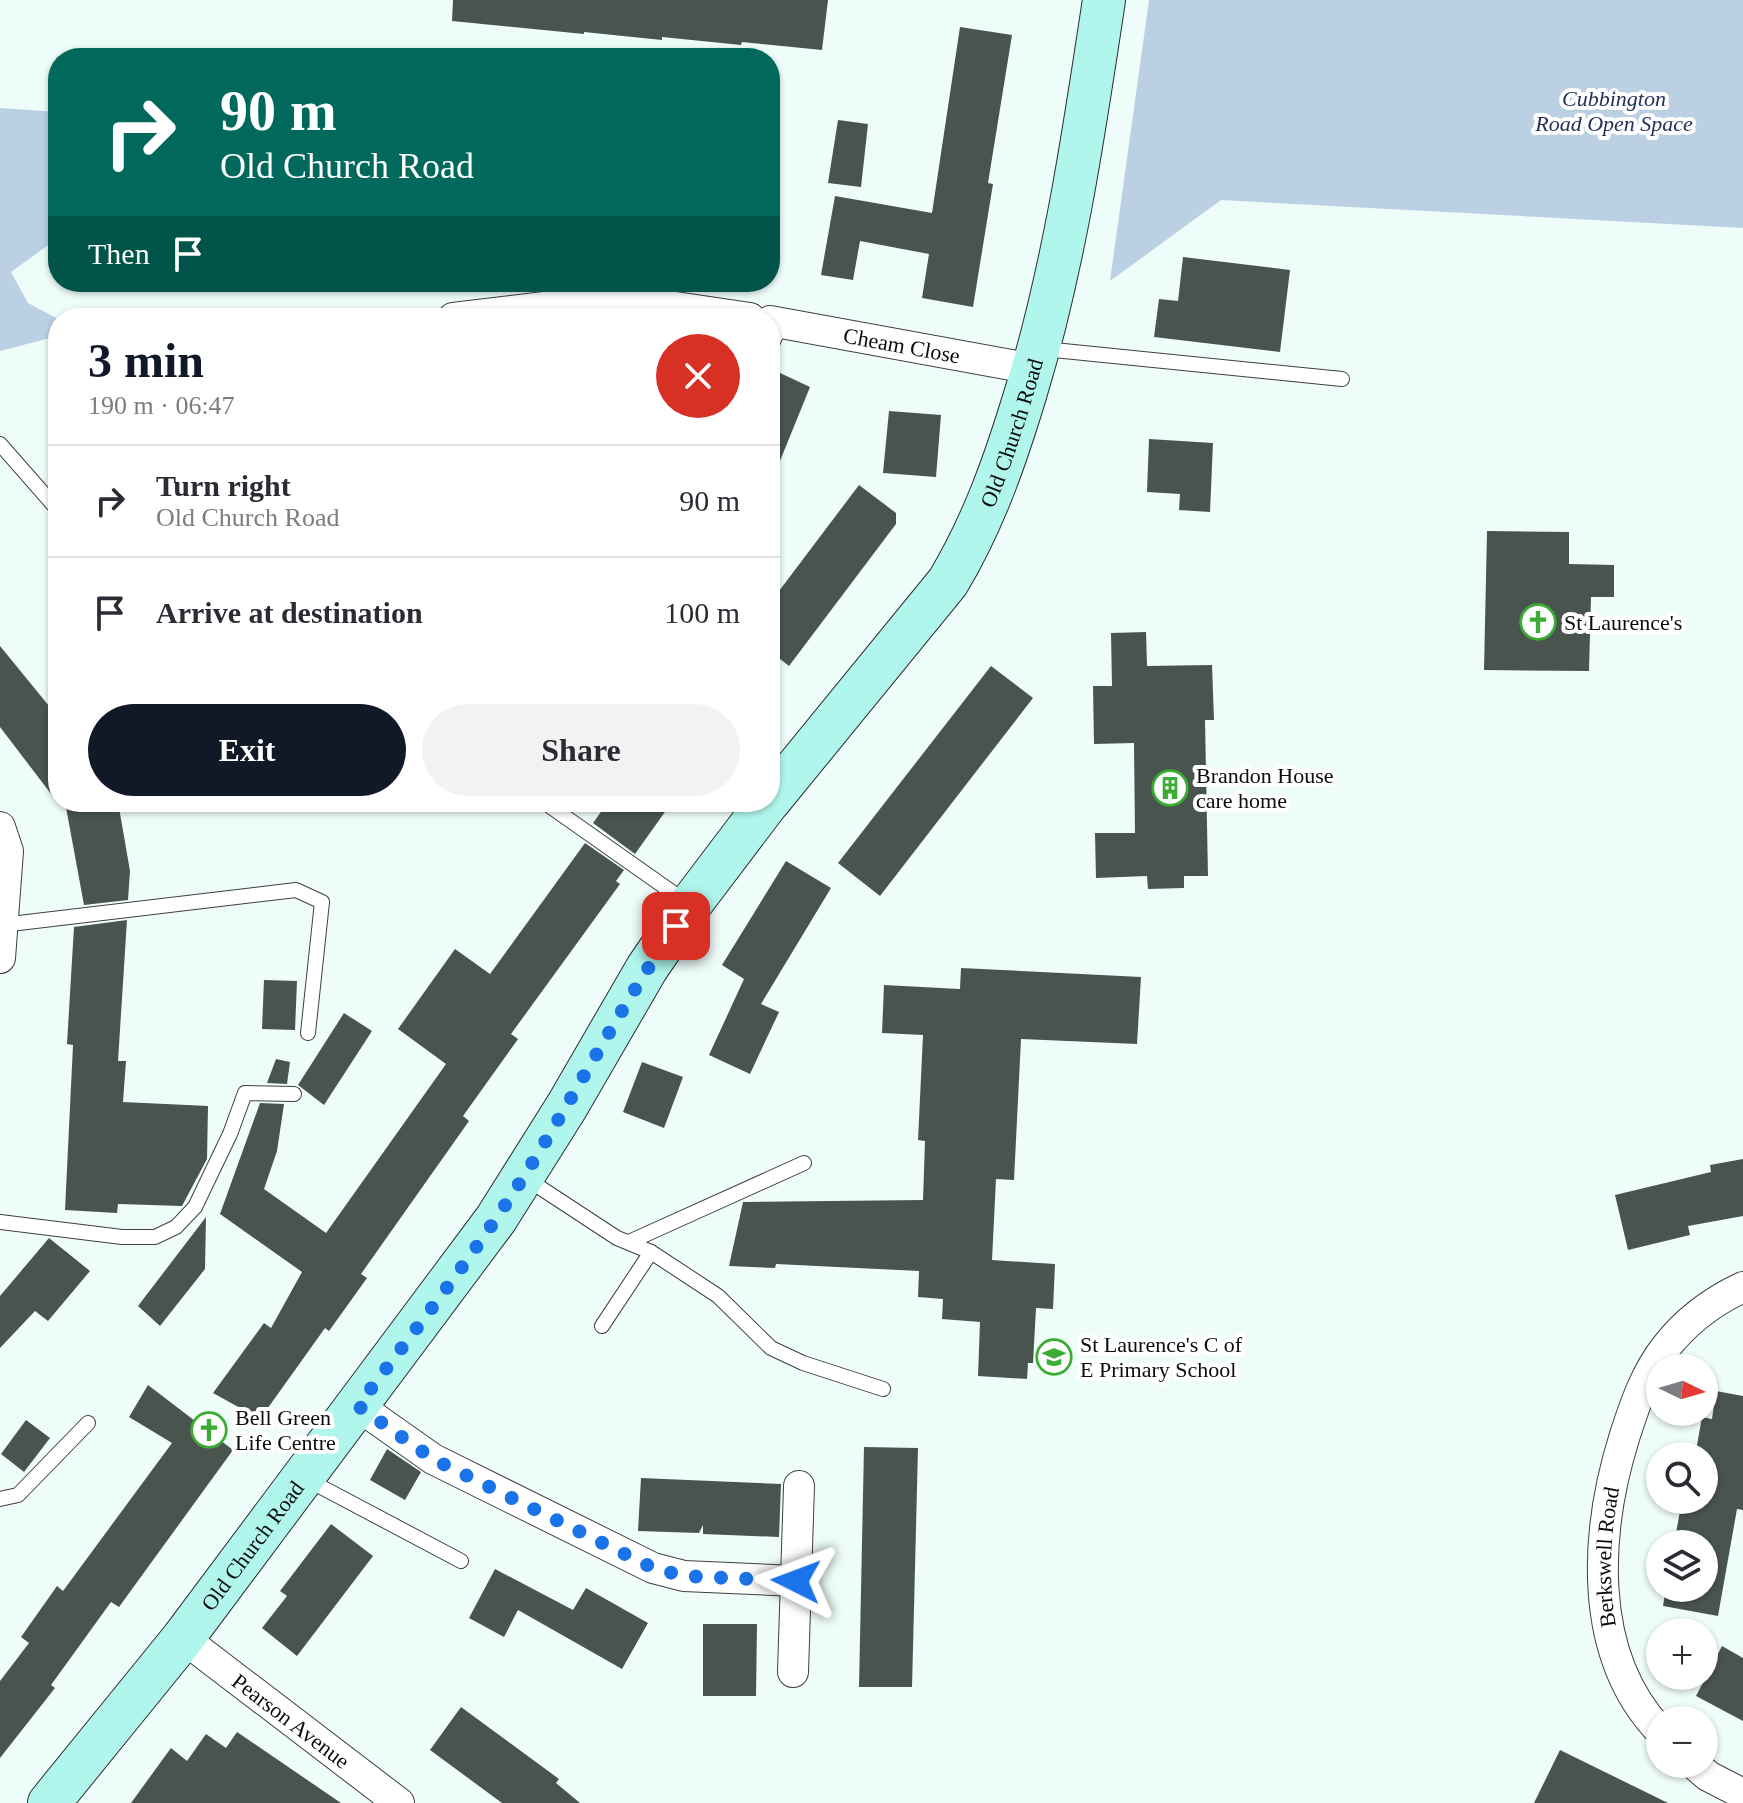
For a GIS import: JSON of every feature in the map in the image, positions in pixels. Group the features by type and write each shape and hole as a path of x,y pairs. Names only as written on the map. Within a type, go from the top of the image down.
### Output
{"main road":[{"name":"Old Church Road","path":"780,788 948,582 989,502 1036,359 1066,233 1104,0"},
{"name":"Old Church Road","path":"49,1803 183,1638 473,1251 523,1177 647,968 761,812"}],"street":[{"path":"536,308 569,304 682,308"},
{"name":"Cheam Close","path":"780,332 1036,359"},
{"path":"0,827 8,851 0,958"},
{"name":"Berkswell Road","path":"1646,1717 1623,1672 1608,1628 1602,1572 1605,1522 1616,1465 1637,1396 1665,1349 1691,1319 1722,1297 1743,1287"},
{"path":"358,1406 433,1459 653,1568 684,1576 796,1581"},
{"path":"793,1672 799,1486"},
{"name":"Pearson Avenue","path":"183,1638 399,1803"},
{"path":"1712,1778 1743,1794"}],"lane":[{"path":"1036,359 1342,379"},
{"path":"0,444 48,499"},
{"path":"558,812 690,905"},
{"path":"2,925 296,890 322,902 308,1033"},
{"path":"0,1222 122,1237 155,1237 176,1227 195,1207 230,1134 245,1093 294,1094"},
{"path":"629,1242 804,1163"},
{"path":"523,1177 617,1238 651,1252 718,1296 771,1348 803,1363 883,1389"},
{"path":"602,1326 651,1252"},
{"path":"0,1499 18,1495 88,1423"},
{"path":"304,1478 461,1561"}],"green space":[{"name":"Cubbington Road Open Space","path":"1149,0 1743,0 1743,228 1221,200 1110,281"},
{"path":"0,108 48,111 48,245 11,272 28,303 48,314 48,339 0,351"}],"building":[{"path":"453,0 828,0 822,50 742,42 741,45 662,37 662,40 584,34 452,21"},
{"path":"960,27 1012,35 988,183 993,184 973,307 922,298 929,254 860,241 853,280 821,275 835,196 932,213"},
{"path":"838,120 868,124 861,187 828,183"},
{"path":"1183,257 1290,270 1280,352 1154,337 1159,299 1178,301"},
{"path":"780,373 810,387 780,461"},
{"path":"889,411 941,415 936,477 883,473"},
{"path":"1149,439 1213,443 1210,512 1179,510 1180,494 1147,492"},
{"path":"859,485 896,513 896,524 789,666 780,659 780,590"},
{"name":"St Laurence's","path":"1487,531 1569,532 1569,564 1614,565 1614,597 1591,597 1589,671 1484,670"},
{"name":"Brandon House care home","path":"1146,632 1147,666 1212,665 1214,720 1205,720 1208,876 1184,876 1184,888 1148,889 1147,876 1096,878 1095,833 1135,833 1134,743 1094,744 1093,686 1112,686 1111,633"},
{"path":"0,646 48,705 48,790 0,727"},
{"path":"991,666 1033,698 880,896 838,863"},
{"path":"67,812 120,812 130,871 128,900 84,905"},
{"path":"601,812 665,812 635,854 593,823"},
{"path":"585,843 624,870 616,881 620,884 511,1034 518,1039 463,1116 469,1121 361,1274 367,1278 329,1331 325,1328 260,1419 213,1393 264,1323 271,1328 302,1272 220,1214 260,1103 284,1104 277,1151 264,1189 326,1233 446,1064 398,1029 455,949 490,974"},
{"path":"786,861 831,888 761,1004 779,1012 750,1074 709,1055 744,979 722,965"},
{"path":"127,920 118,1061 126,1061 123,1102 208,1106 207,1159 182,1206 118,1204 117,1213 65,1210 73,1045 67,1044 74,927"},
{"path":"961,968 1141,977 1137,1044 1021,1039 1014,1180 996,1179 992,1260 1055,1264 1053,1309 1036,1308 1033,1363 1028,1363 1027,1379 978,1376 980,1322 942,1319 943,1299 918,1297 919,1271 776,1264 775,1268 729,1266 743,1202 923,1200 925,1141 918,1140 923,1035 882,1033 884,985 960,989"},
{"path":"264,980 297,981 295,1030 262,1029"},
{"path":"344,1013 372,1031 324,1105 298,1085"},
{"path":"276,1059 290,1062 287,1084 267,1083"},
{"path":"642,1062 683,1077 664,1128 623,1112"},
{"path":"1743,1159 1743,1216 1688,1226 1690,1235 1628,1250 1615,1195 1711,1172 1710,1165"},
{"path":"206,1217 205,1269 160,1326 138,1306"},
{"path":"49,1238 90,1271 48,1321 35,1311 0,1348 0,1296"},
{"path":"148,1385 233,1450 119,1607 111,1602 51,1685 55,1688 0,1758 0,1681 29,1643 21,1637 57,1586 63,1591 172,1443 129,1417"},
{"path":"1718,1391 1743,1396 1743,1510 1737,1509 1718,1616 1663,1606 1664,1602 1718,1602 1718,1530 1677,1530 1679,1514 1718,1514 1718,1442 1698,1442 1700,1426 1718,1426"},
{"path":"26,1420 50,1438 24,1472 1,1454"},
{"path":"864,1447 918,1448 912,1687 859,1687"},
{"path":"387,1449 421,1472 405,1500 370,1480"},
{"path":"641,1478 781,1484 779,1537 703,1534 703,1525 699,1533 638,1531"},
{"path":"331,1524 373,1556 297,1656 262,1628 287,1596 280,1591"},
{"path":"495,1569 573,1610 586,1588 648,1623 622,1669 518,1610 504,1637 469,1618"},
{"path":"703,1624 757,1624 756,1696 703,1696"},
{"path":"1722,1646 1743,1658 1743,1721 1696,1696 1699,1690 1718,1690 1718,1654"},
{"path":"461,1707 559,1779 556,1783 580,1803 502,1803 430,1750"},
{"path":"237,1732 341,1803 131,1803 171,1748 187,1761 206,1734 226,1748"},
{"path":"1560,1750 1668,1803 1534,1803"}],"place":[{"name":"St Laurence's","path":"1538,622"},
{"name":"Brandon House care home","path":"1170,788"},
{"name":"St Laurence's C of E Primary School","path":"1054,1357"},
{"name":"Bell Green Life Centre","path":"209,1430"}],"route":[{"path":"676,926 647,968 567,1106 496,1219 358,1406 433,1459 653,1568 684,1576 796,1581"}]}
